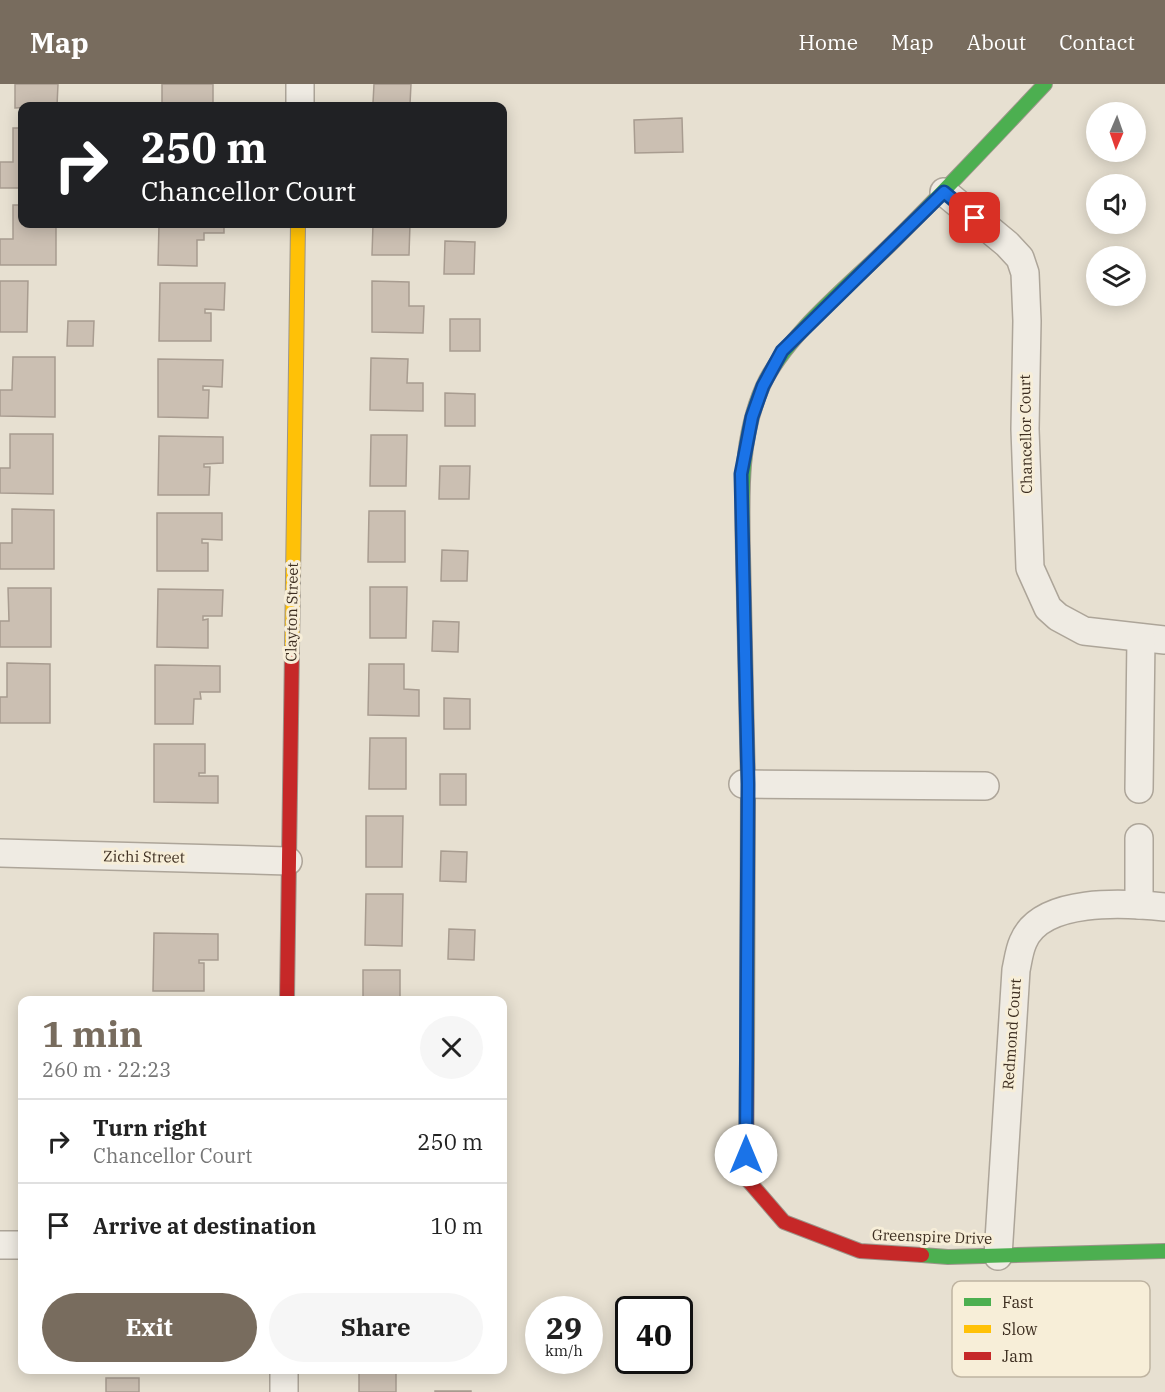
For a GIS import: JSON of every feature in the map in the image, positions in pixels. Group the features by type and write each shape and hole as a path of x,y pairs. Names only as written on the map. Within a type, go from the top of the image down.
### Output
{"street":[{"path":"300,84 300,102"},
{"name":"Greenspire Drive","path":"1045,84 944,192 782,351 763,386 752,417 741,474 746,784 746,1178 784,1222 860,1251 948,1257 1165,1251"},
{"name":"Chancellor Court","path":"944,192 1007,244 1020,258 1024,273 1024,429 1030,568 1048,608 1058,617 1084,631 1153,639 1139,789"},
{"name":"Clayton Street","path":"287,996 298,228"},
{"path":"746,784 985,786"},
{"name":"Redmond Court","path":"998,1256 1016,970 1023,940 1041,921 1070,908 1103,904 1152,906 1139,838"},
{"name":"Zichi Street","path":"0,854 288,861"},
{"path":"0,1245 18,1245"},
{"path":"284,1374 284,1392"}],"building":[{"path":"15,84 58,84 57,102 18,102 18,108 15,108"},
{"path":"162,84 213,84 213,102 162,102"},
{"path":"374,84 411,84 410,102 373,102"},
{"path":"682,118 683,152 635,153 634,120"},
{"path":"13,128 18,128 18,188 0,188 0,162 13,162"},
{"path":"13,205 18,205 18,228 56,228 56,265 0,265 0,239 13,239"},
{"path":"159,228 224,228 224,233 204,233 204,240 197,240 197,266 158,265"},
{"path":"373,228 410,228 409,255 372,255"},
{"path":"445,241 475,242 474,274 444,274"},
{"path":"0,281 28,281 27,332 0,332"},
{"path":"372,281 409,282 409,306 424,306 423,333 372,332"},
{"path":"160,283 225,283 224,310 205,309 205,313 211,313 211,341 159,341"},
{"path":"450,319 480,319 480,351 450,351"},
{"path":"68,321 94,321 93,346 67,346"},
{"path":"13,357 55,357 55,417 0,416 0,390 12,390"},
{"path":"371,358 408,359 407,383 423,383 423,411 370,410"},
{"path":"158,359 223,360 222,387 203,386 203,390 209,390 208,418 158,417"},
{"path":"445,393 475,394 475,426 445,426"},
{"path":"10,434 53,434 53,494 0,493 0,468 10,468"},
{"path":"371,435 407,435 406,486 370,486"},
{"path":"159,436 223,437 223,463 204,464 204,467 210,467 209,495 158,495"},
{"path":"440,466 470,466 469,499 439,499"},
{"path":"12,509 54,510 54,569 0,569 0,543 12,543"},
{"path":"369,511 405,511 405,562 368,562"},
{"path":"157,513 222,513 222,540 202,539 202,543 208,543 208,571 157,571"},
{"path":"442,550 468,551 467,581 441,581"},
{"path":"370,587 407,587 406,638 370,638"},
{"path":"8,588 51,588 51,647 0,647 0,621 9,621"},
{"path":"158,589 223,590 222,616 203,616 203,620 208,619 208,648 157,647"},
{"path":"433,621 459,622 458,652 432,651"},
{"path":"7,663 50,664 50,723 0,723 0,697 7,697"},
{"path":"369,664 404,664 404,689 419,690 419,716 368,715"},
{"path":"155,665 220,666 220,692 200,692 201,699 194,699 193,724 155,724"},
{"path":"444,698 470,699 470,729 444,729"},
{"path":"370,738 406,738 406,789 369,789"},
{"path":"154,744 205,744 205,773 199,773 199,776 218,776 218,803 154,802"},
{"path":"440,774 466,774 466,805 440,805"},
{"path":"366,816 403,816 402,867 366,867"},
{"path":"441,851 467,852 466,882 440,881"},
{"path":"366,894 403,894 402,946 365,945"},
{"path":"449,929 475,930 474,960 448,959"},
{"path":"154,933 218,934 218,960 199,960 199,963 204,963 204,991 153,991"},
{"path":"363,970 400,970 400,996 363,996"},
{"path":"359,1374 396,1374 396,1392 359,1392"},
{"path":"106,1378 139,1378 139,1392 106,1392"},
{"path":"471,1391 471,1392 435,1392"}],"traffic: fast":[{"path":"743,556 743,491 746,448 755,406 774,367 787,348 822,310 913,222 1045,84"},
{"path":"922,1255 948,1257 1165,1251"}],"traffic: slow":[{"path":"292,649 298,228"},
{"path":"743,556 748,784 747,1059"}],"traffic: jam":[{"path":"287,996 292,649"},
{"path":"747,1059 746,1178 784,1222 860,1251 922,1255"}],"route":[{"path":"746,1155 748,784 741,474 752,417 763,386 782,351 834,303 944,192 975,218"}]}
